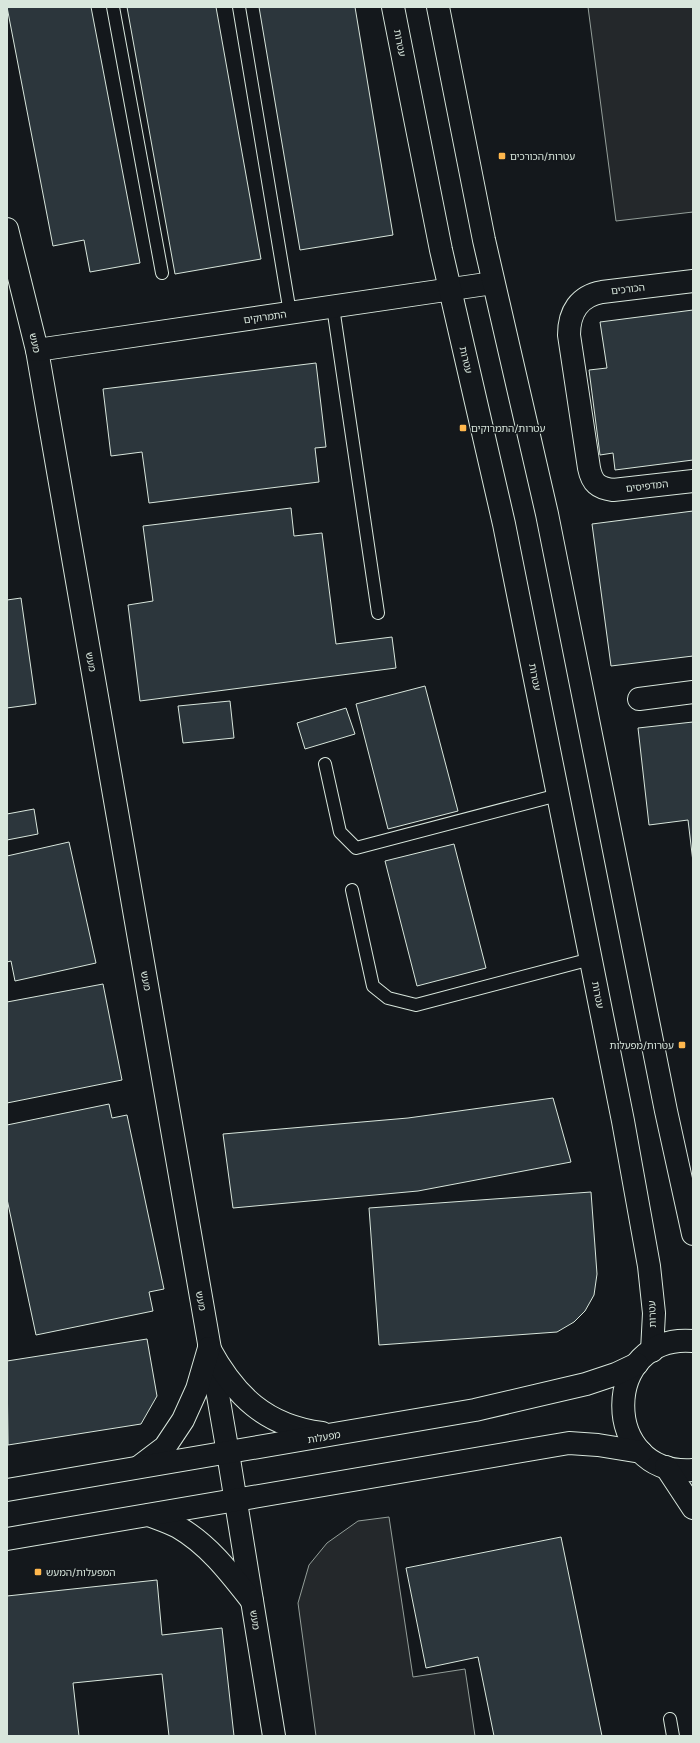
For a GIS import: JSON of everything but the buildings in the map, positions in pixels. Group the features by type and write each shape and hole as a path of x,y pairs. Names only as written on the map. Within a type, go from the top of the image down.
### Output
{"street":[{"name":"עטרות","path":"393,7 441,250 504,524 623,1120 649,1266 654,1313 644,1358"},
{"path":"438,7 493,283 547,514 664,1104 693,1234"},
{"name":"מעש","path":"7,229 36,350 228,1453 274,1736"},
{"name":"הכורכים","path":"600,488 594,483 589,468 569,339 569,322 572,313 582,299 595,293 693,281"},
{"name":"התמרוקים","path":"36,350 493,283"},
{"name":"המדפיסים","path":"600,488 613,490 693,480"},
{"path":"640,699 693,692"},
{"name":"מפעלות","path":"7,1490 476,1410 593,1382 616,1374 667,1344 684,1340 693,1341"},
{"path":"209,1348 221,1369 236,1389 256,1409 285,1424 314,1432 334,1435"},
{"path":"137,1468 165,1447 183,1420 198,1389 209,1348"},
{"path":"644,1358 627,1380 622,1400 623,1419 630,1437 641,1452 653,1461 666,1467 683,1471 693,1470"},
{"path":"7,1539 149,1516 569,1443 598,1445 641,1452"},
{"path":"666,1467 693,1508"},
{"path":"149,1516 177,1526 203,1544 223,1564 252,1601"}],"lane":[{"path":"113,7 162,272"},
{"path":"239,7 290,313"},
{"path":"333,307 378,613"},
{"path":"325,764 340,832 356,848 558,795"},
{"path":"352,890 373,986 388,998 416,1005 591,959"},
{"path":"670,1719 673,1736"}],"shaded area":[{"path":"588,7 693,7 693,212 616,221"},
{"path":"389,1517 413,1677 465,1669 475,1736 316,1736 298,1603 309,1565 327,1543 358,1521"}],"place":[{"name":"עטרות/הכורכים","path":"502,156"},
{"name":"עטרות/התמרוקים","path":"463,428"},
{"name":"עטרות/מפעלות","path":"682,1045"},
{"name":"המפעלות/המעש","path":"38,1572"}]}
